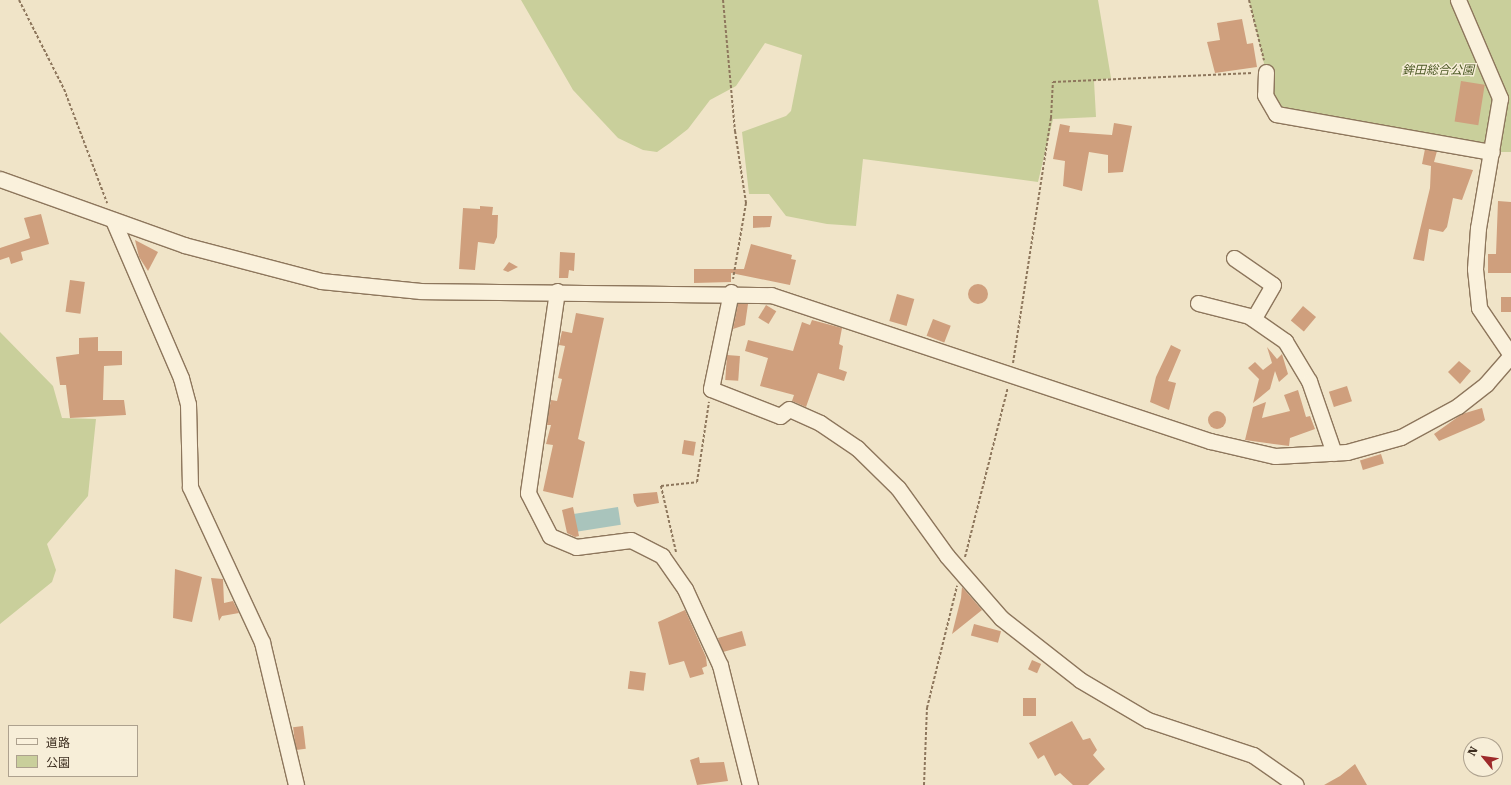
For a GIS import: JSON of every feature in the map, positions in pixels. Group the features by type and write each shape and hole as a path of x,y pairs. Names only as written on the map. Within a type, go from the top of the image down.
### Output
{"street":[{"path":"0,179 113,220 236,261 321,281 421,291 731,292 771,295 1245,450 1293,458 1334,453 1380,445 1439,418 1486,384 1511,355 1479,308 1476,290 1475,252 1500,98 1458,0"},
{"path":"1266,72 1265,95 1276,114 1492,152"},
{"path":"113,220 181,378 188,404 190,488 262,642 296,785"},
{"path":"1234,258 1273,285 1253,319"},
{"path":"557,291 528,493 550,536 576,547 631,540 662,556 685,589 720,665 750,785"},
{"path":"731,292 711,389 780,416 788,409 850,442 898,488 961,573 1010,626 1120,706 1157,723 1246,753 1296,785"},
{"path":"1198,302 1253,319 1285,341 1297,356 1334,453"}],"path":[{"path":"19,0 83,133 113,220"},
{"path":"723,0 735,131 746,203 731,292"},
{"path":"924,785 923,742 933,673 961,573 1012,373 1052,118 1053,82 1266,72 1249,0"},
{"path":"678,560 661,486 697,482 711,389"}],"green space":[{"path":"521,0 1098,0 1111,78 1094,81 1096,117 1053,119 1038,182 863,159 856,226 827,224 786,216 769,194 749,194 742,132 786,116 791,111 802,55 765,43 736,86 710,100 688,129 657,152 643,150 618,138 573,90"},
{"name":"鉾田総合公園","path":"1249,0 1511,0 1511,152 1492,152 1276,114"},
{"path":"0,332 53,386 62,418 96,419 88,496 47,544 56,570 52,582 0,624"}],"water":[{"path":"618,507 621,525 576,532 574,514"}],"building":[{"path":"1242,19 1247,44 1253,43 1257,67 1215,73 1207,42 1220,40 1217,23"},
{"path":"1461,81 1485,85 1478,125 1455,121"},
{"path":"1114,123 1132,126 1123,172 1108,173 1108,155 1089,152 1082,191 1063,186 1065,161 1053,159 1060,124 1070,126 1069,132 1112,135"},
{"path":"1425,149 1437,151 1434,162 1473,170 1462,200 1453,198 1447,227 1443,232 1429,229 1424,261 1413,259 1430,188 1431,166 1422,164"},
{"path":"1498,201 1511,202 1511,273 1488,273 1488,254 1496,254"},
{"path":"480,206 493,207 492,215 498,215 497,237 494,244 478,242 475,270 459,269 463,208 480,209"},
{"path":"41,214 49,244 21,252 23,260 11,264 9,257 0,260 0,248 30,238 24,218"},
{"path":"753,216 772,216 770,227 753,228"},
{"path":"135,240 158,252 148,271 139,257"},
{"path":"751,244 792,255 791,259 796,260 790,285 731,273 731,282 694,283 694,269 744,269"},
{"path":"560,252 575,253 574,271 569,270 568,278 559,278"},
{"path":"509,262 518,267 508,272 503,270"},
{"path":"70,280 85,282 80,314 66,312"},
{"path":"978,284 985,287 988,294 985,301 978,304 971,301 968,294 971,287"},
{"path":"897,294 914,299 907,326 889,321"},
{"path":"1501,297 1511,297 1511,312 1501,312"},
{"path":"738,304 748,304 745,325 733,329"},
{"path":"766,305 776,311 769,324 758,318"},
{"path":"1303,306 1316,317 1304,331 1291,321"},
{"path":"576,313 604,318 578,439 585,442 573,498 543,491 553,445 546,444 551,425 547,425 549,410 551,400 557,401 562,379 558,378 565,346 559,345 562,331 572,333"},
{"path":"933,319 951,326 944,343 927,336"},
{"path":"812,320 842,328 839,344 843,346 839,369 847,372 844,381 818,373 806,407 792,401 794,395 760,386 768,358 745,351 748,340 793,351 802,322 810,325"},
{"path":"98,337 98,351 122,351 122,365 104,366 103,400 124,400 126,415 70,418 66,385 60,385 56,357 79,354 79,338"},
{"path":"1171,345 1181,350 1168,381 1176,383 1169,410 1150,402 1156,377"},
{"path":"1267,347 1277,359 1282,354 1288,374 1279,382 1275,371 1270,389 1253,403 1259,379 1248,368 1255,362 1263,370 1272,363"},
{"path":"727,355 740,356 738,381 725,380"},
{"path":"1459,361 1471,371 1460,384 1448,372"},
{"path":"1347,386 1352,401 1334,407 1329,392"},
{"path":"1298,390 1306,417 1310,416 1315,429 1290,438 1289,446 1245,440 1253,407 1266,402 1262,418 1290,411 1284,395"},
{"path":"1482,408 1485,420 1481,423 1439,441 1434,434 1462,414"},
{"path":"1217,411 1223,414 1226,420 1223,426 1217,429 1211,426 1208,420 1211,414"},
{"path":"684,440 696,442 694,456 682,454"},
{"path":"1381,454 1384,464 1363,470 1360,460"},
{"path":"657,492 659,503 637,507 634,502 633,494"},
{"path":"573,507 579,536 575,537 567,533 562,510"},
{"path":"175,569 202,577 192,622 173,618"},
{"path":"211,578 223,579 224,603 233,601 239,613 222,616 219,621"},
{"path":"962,587 982,610 952,634 961,598"},
{"path":"685,610 706,657 707,666 702,668 704,674 690,678 684,661 669,665 658,622"},
{"path":"974,624 1001,631 998,643 971,636"},
{"path":"742,631 746,645 722,652 718,638"},
{"path":"1032,660 1041,664 1037,673 1028,669"},
{"path":"630,671 646,673 644,691 628,689"},
{"path":"1023,698 1036,698 1036,716 1023,716"},
{"path":"1072,721 1083,740 1090,738 1097,750 1093,755 1105,769 1088,785 1073,785 1060,773 1055,776 1044,755 1038,759 1029,743"},
{"path":"303,726 306,749 296,750 293,727"},
{"path":"699,757 700,763 724,762 728,781 697,785 690,760"},
{"path":"1355,764 1367,785 1324,785 1340,776"}]}
